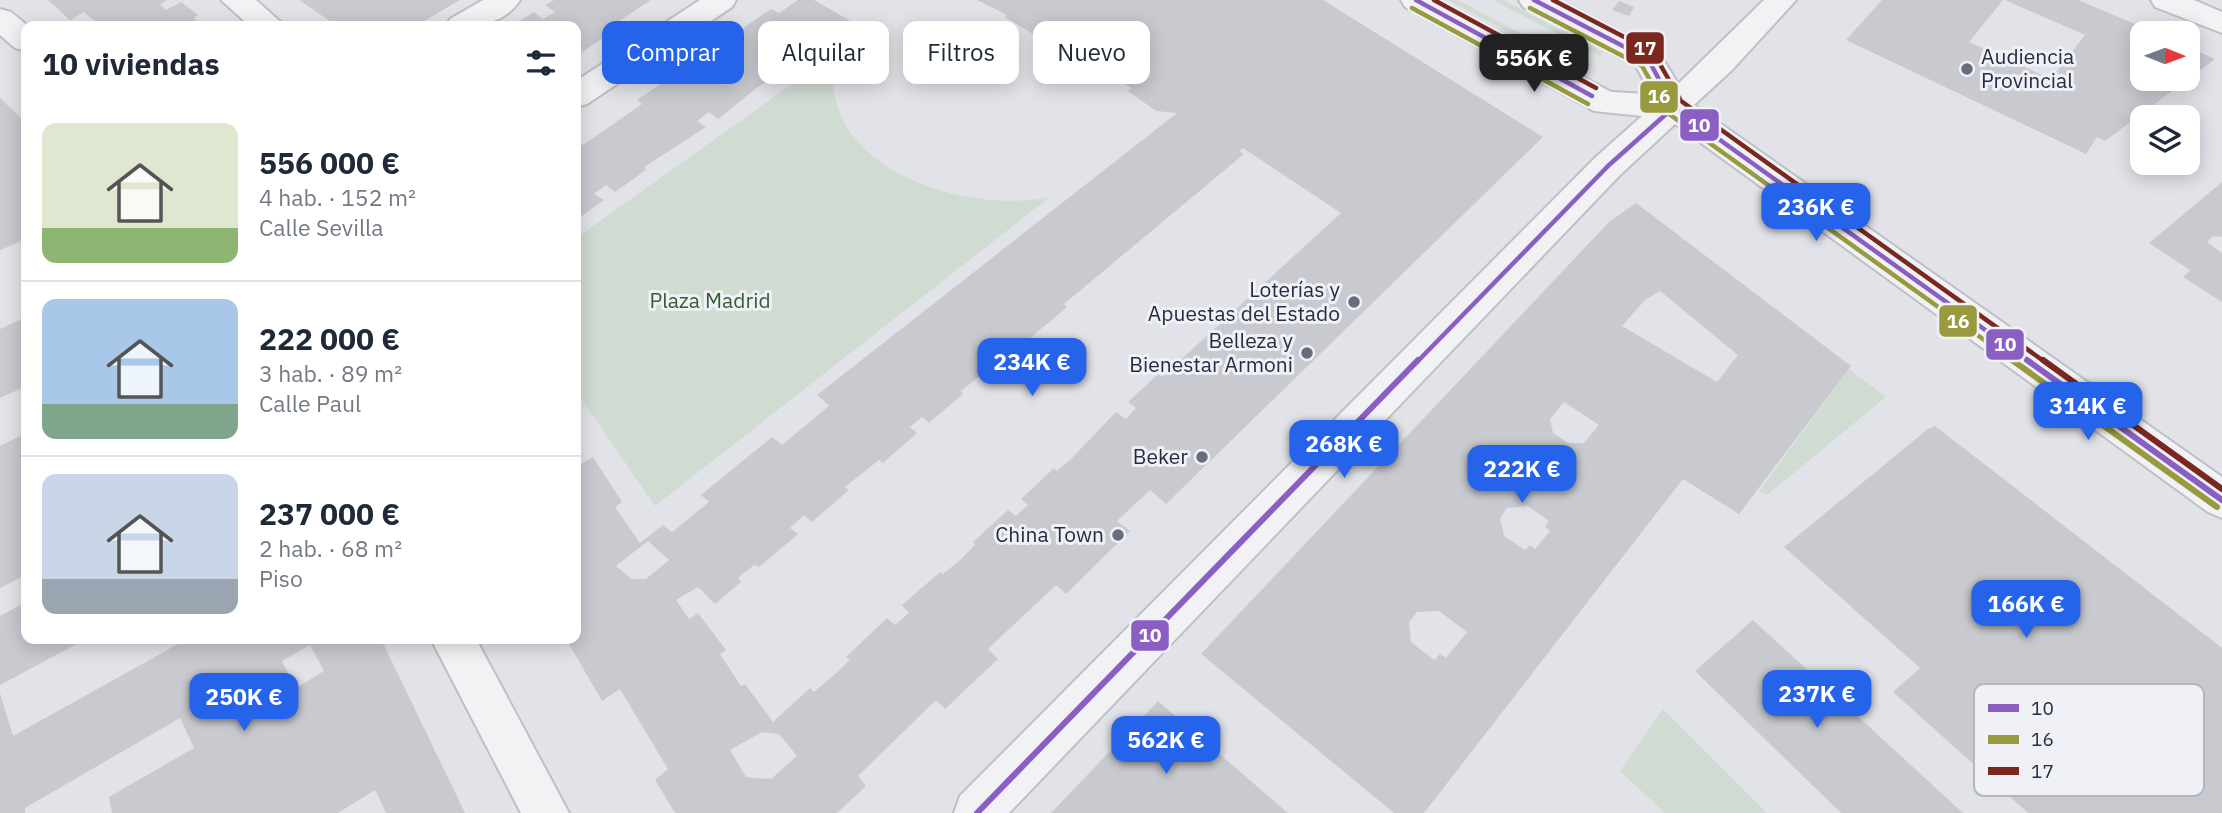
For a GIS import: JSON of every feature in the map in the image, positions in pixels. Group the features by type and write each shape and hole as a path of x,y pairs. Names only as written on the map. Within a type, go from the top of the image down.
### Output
{"street":[{"path":"236,0 263,21"},
{"path":"469,21 505,0"},
{"path":"581,93 721,0"},
{"path":"1416,0 1605,103 1674,107"},
{"path":"1534,0 1648,60 1674,107 2222,500"},
{"path":"976,813 1608,166 1674,107 1781,0"},
{"path":"2166,0 2222,23"},
{"path":"0,19 21,37"},
{"path":"456,644 546,813"}],"green space":[{"path":"1448,0 1458,0 1580,65 1576,69"},
{"path":"1493,0 1503,0 1603,52 1600,56"},
{"name":"Plaza Madrid","path":"792,84 835,84 838,108 854,137 879,161 910,179 945,192 982,199 1018,201 1050,197 655,506 581,398 581,234"},
{"path":"1849,369 1886,397 1767,495 1759,491"},
{"path":"1663,709 1767,813 1665,813 1620,771"}],"building":[{"path":"48,0 167,0 160,4 166,10 181,2 198,15 194,18 198,21 95,21 84,12 70,20"},
{"path":"299,0 460,0 424,21 330,21"},
{"path":"554,0 651,0 619,21 602,21 602,39 581,53 581,21 519,21 534,12 543,19 555,12 545,5"},
{"path":"798,0 814,0 851,21 758,21 758,84 763,84 718,119 709,112 697,121 706,127 644,167 646,170 615,192 606,185 594,194 604,200 581,216 581,144 642,104 637,100 661,84 744,84 744,27 771,9 779,13"},
{"path":"977,0 1323,0 1543,137 1166,504 1150,490 1117,521 1130,531 1066,594 1056,585 988,649 998,659 945,709 936,700 858,776 866,786 837,813 675,813 655,780 668,769 620,689 602,701 569,644 581,644 581,464 593,457 622,502 615,507 640,543 663,525 672,532 709,502 701,495 772,437 782,445 829,406 817,395 1177,113 1156,111 1128,91 1131,88 1124,84 1150,84 1150,21 1033,21 1033,34 1019,25 1019,21 1005,17 1007,15","holes":["1243,148 1341,213 1162,377 1158,374 1128,402 1136,408 1126,419 1116,412 1071,459 1057,471 1054,468 1021,499 1028,505 1016,516 1008,510 973,542 975,545 960,560 943,574 940,572 902,605 909,613 895,625 887,618 846,657 850,660 834,675 814,692 810,688 773,722 745,684 741,686 720,654 726,650 698,613 689,619 676,600 698,587 715,604 741,582 738,578 754,565 759,567 798,534 790,528 804,515 812,522 849,490 845,487 879,460 883,463 917,433 910,427 922,417 929,423 963,394 961,391 991,367 993,369 1067,307 1064,304 1244,154 1239,151","648,541 669,560 646,579 631,579 616,566","762,732 779,734 797,756 771,779 746,777 730,750"]},
{"name":"Audiencia Provincial","path":"1882,0 2003,0 1969,42 2051,79 2085,35 2005,0 2078,0 2130,22 2130,91 2172,91 2153,105 2130,105 2130,122 2105,141 2097,137 2086,154 1846,40"},
{"path":"1619,1 1634,7 1629,16 1612,10"},
{"name":"Audiencia Provincial","path":"2200,52 2215,59 2200,70"},
{"path":"0,98 21,118 21,241 0,250"},
{"path":"2222,182 2222,237 2213,236 2207,242 2222,253 2222,302 2183,277 2190,270 2149,243"},
{"path":"1636,203 1851,366 1739,514 1683,479 1424,813 1394,813 1201,654 1609,222","holes":["1660,291 1738,355 1717,382 1622,326 1645,300","1564,402 1599,425 1584,443 1568,443 1553,433 1550,419","1528,506 1549,521 1545,527 1550,531 1535,549 1530,545 1525,550 1504,536 1500,518 1507,508","1439,611 1467,632 1446,658 1440,654 1434,660 1411,642 1409,622 1417,612"]},
{"path":"21,319 21,388 0,398 0,329"},
{"path":"1935,426 2222,648 2222,813 2028,813 2009,796 2204,796 2204,684 1974,684 1974,765 1893,692 1920,668 1784,547"},
{"path":"21,436 21,578 0,588 0,446"},
{"path":"21,605 21,644 77,644 0,685 0,616"},
{"path":"1753,620 1963,813 1841,813 1695,671"},
{"path":"178,644 383,644 465,813 386,813 375,790 338,813 112,813 109,797 194,748 180,718 25,808 25,813 0,813 0,693 13,736","holes":["310,645 324,671 296,688 282,661"]},
{"path":"1158,701 1288,813 1051,813"}],"transit line":[{"name":"10","path":"1416,0 1592,96"},
{"name":"17","path":"1434,0 1596,88"},
{"name":"10","path":"1534,0 1648,59 1674,107 2222,500"},
{"name":"17","path":"1553,0 1653,52 1681,101 2222,489"},
{"name":"16","path":"1412,8 1588,104"},
{"name":"16","path":"1530,8 1642,66 1669,114 2217,507"},
{"name":"10","path":"977,813 1608,166 1674,107"}],"place":[{"name":"Audiencia Provincial","path":"1967,69"},
{"name":"Loterías y Apuestas del Estado","path":"1354,302"},
{"name":"Belleza y Bienestar Armoni","path":"1307,353"},
{"name":"Beker","path":"1202,457"},
{"name":"China Town","path":"1118,535"}]}
